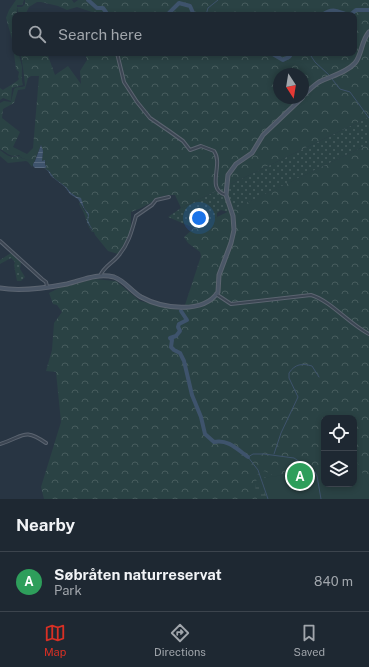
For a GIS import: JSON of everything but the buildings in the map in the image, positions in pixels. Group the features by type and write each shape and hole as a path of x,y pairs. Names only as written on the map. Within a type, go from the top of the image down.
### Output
{"street":[{"path":"309,91 319,82 345,70 354,64 369,32"},
{"path":"117,56 124,82 137,102 153,121 169,131 191,150 201,146 214,151 218,160 216,177 217,188 220,192 226,195"},
{"path":"0,288 16,290 66,284 100,276 118,279 144,298 170,306 186,307 198,305 209,300 216,294 219,275 231,243 234,230 233,216 226,195 227,180 232,169 252,153 264,135 295,104"},
{"path":"100,276 105,267 124,249 131,236 136,216 152,206 156,200 169,197"},
{"path":"0,241 46,282 47,286"},
{"path":"216,294 231,304 311,295 321,299 357,328 369,334"},
{"path":"0,444 26,434 37,436 46,443"}],"green space":[{"path":"16,0 24,0 22,5 17,5 17,12 12,12 12,39 6,18 9,10"},
{"path":"25,0 72,0 74,3 78,0 87,0 94,8 98,8 89,0 369,0 369,117 181,208 175,195 169,195 160,197 131,212 131,228 129,236 118,254 108,251 94,232 92,232 88,223 93,231 79,204 80,202 83,209 88,214 81,199 71,193 44,168 46,168 45,160 42,161 43,151 41,145 32,167 26,161 8,163 0,156 0,150 9,156 20,156 11,155 0,149 0,103 4,101 11,102 14,89 25,86 21,56 48,56 55,75 68,66 81,84 80,71 87,60 86,56 357,56 357,12 92,12 77,7 67,10 58,6 37,2 29,7 26,12 18,12 17,7 22,7 25,4","holes":["31,76 39,76 33,148 27,154 13,147 20,132 2,118 3,109 14,103 18,90 25,89 28,78"]},
{"path":"14,56 19,56 22,67 23,85 12,88 11,101 3,98 0,100 0,88 3,90 19,79 19,72 16,69"},
{"path":"369,117 369,144 228,212 221,210 217,213 217,217 194,228 168,217 181,208"},
{"path":"369,144 369,499 44,499 41,487 61,422 56,372 46,371 52,350 54,323 62,312 57,305 53,304 49,293 59,288 94,279 116,281 140,301 183,311 201,256 200,252 188,243 184,237 194,228"},
{"path":"11,253 21,262 20,269 25,277 21,281 17,281 14,265 15,262 11,258 0,264 0,260"},
{"path":"357,461 369,486 369,499 268,499 257,479 296,473 321,465 321,487 357,487"},
{"path":"262,471 275,477 290,499 257,499 255,492 257,475"}],"water":[{"path":"41,145 43,151 42,161 45,160 45,165 47,167 35,168 33,164"},
{"path":"44,168 49,171 54,178 66,187 71,193 81,198 84,208 89,214 88,221 93,231 87,222 88,215 78,199 70,194 65,187 51,176"}],"waterway":[{"path":"88,0 97,8 103,8 106,12"},
{"path":"207,12 208,8 218,0"},
{"path":"170,12 179,3 190,6 193,12"},
{"path":"328,12 332,10 340,12"},
{"path":"354,12 356,10 369,10"},
{"path":"276,56 283,60 290,56"},
{"path":"311,56 315,62 329,75"},
{"path":"332,79 340,89 350,92 369,118"},
{"path":"181,311 187,320 179,324 178,327 180,331 176,336 170,338 172,340 171,347 180,353 184,361 192,395 201,417 205,434 214,442 219,441 228,443 248,457"},
{"path":"274,454 281,433 298,397 289,378 289,373 296,366 305,365 312,366 319,377"},
{"path":"268,499 258,470 248,457 253,454 294,458 315,472 321,499"}],"place":[{"name":"Søbråten naturreservat","path":"300,476"}]}
